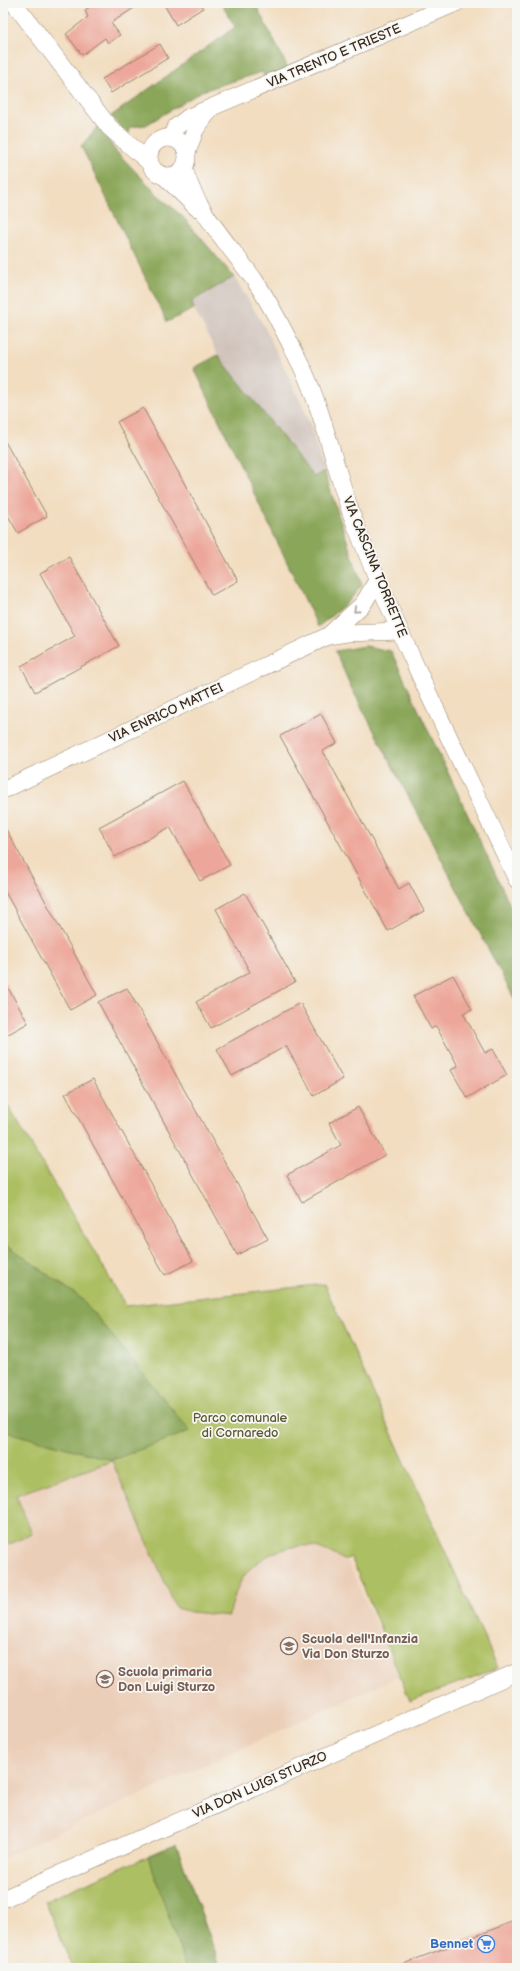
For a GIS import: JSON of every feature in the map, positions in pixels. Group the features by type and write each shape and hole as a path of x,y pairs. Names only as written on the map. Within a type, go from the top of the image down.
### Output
{"street":[{"path":"14,3 109,127 149,162 155,171 164,176 175,175 186,161 181,142 170,138 158,140 153,144 148,156 149,162"},
{"name":"VIA TRENTO E TRIESTE","path":"170,138 176,127 183,121 456,3"},
{"name":"VIA TRENTO E TRIESTE","path":"186,161 195,130 212,108"},
{"path":"117,133 153,144"},
{"name":"VIA CASCINA TORRETTE","path":"186,161 188,181 206,217"},
{"name":"VIA CASCINA TORRETTE","path":"164,176 206,217 256,282 301,366 321,413 355,524 378,579 400,631 517,880"},
{"name":"VIA ENRICO MATTEI","path":"328,636 363,604 378,579"},
{"name":"VIA ENRICO MATTEI","path":"3,790 328,636 347,633 400,631"},
{"name":"VIA DON LUIGI STURZO","path":"3,1899 517,1672"}],"shaded area":[{"path":"234,277 264,326 307,415 324,471 314,477 218,355 194,309 192,301"},
{"name":"Scuola primaria Don Luigi Sturzo","path":"112,1460 176,1608 191,1612 229,1616 236,1590 248,1571 262,1559 282,1550 302,1546 315,1547 344,1560 349,1565 399,1676 3,1858 3,1547 32,1534 16,1495"}],"green space":[{"path":"221,3 255,3 290,72 268,82 262,72 202,91 146,125 131,127 129,133 121,128 111,116 235,27"},
{"path":"99,125 114,149 157,194 183,217 234,277 192,301 194,309 167,322 81,146"},
{"path":"218,355 314,477 324,471 362,585 347,603 318,627 194,368"},
{"path":"366,646 391,651 517,920 517,1004 351,687 335,651"},
{"name":"Parco comunale di Cornaredo","path":"3,1097 126,1306 324,1284 498,1668 410,1701 351,1557 344,1560 316,1547 298,1546 288,1548 262,1559 254,1565 241,1581 229,1616 191,1612 176,1608 112,1461 16,1495 32,1534 3,1547"},
{"path":"3,1242 82,1299 190,1431 112,1460 3,1431"},
{"path":"176,1844 221,1968 73,1968 45,1901"},
{"path":"176,1844 221,1968 186,1968 148,1856"}],"building":[{"path":"96,3 140,4 111,23 120,35 108,43 105,38 82,55 66,34 88,17 85,10"},
{"path":"163,3 200,3 203,8 176,25"},
{"path":"160,44 168,58 111,93 102,79"},
{"path":"143,408 238,581 212,595 117,422"},
{"path":"3,438 47,516 18,533 3,507"},
{"path":"69,557 119,646 35,692 21,666 75,636 40,573"},
{"path":"321,714 337,743 323,751 399,889 409,883 424,911 388,931 280,736"},
{"path":"183,781 230,865 200,881 170,827 115,857 99,827"},
{"path":"3,824 97,995 70,1010 3,888"},
{"path":"245,893 295,982 211,1028 196,1002 250,972 216,909"},
{"path":"453,975 472,1009 463,1013 485,1053 493,1049 507,1075 467,1098 451,1070 458,1066 436,1026 431,1029 413,996"},
{"path":"3,979 28,1023 3,1037"},
{"path":"127,988 268,1239 237,1255 98,1002"},
{"path":"300,1003 343,1079 314,1096 286,1046 232,1076 217,1049"},
{"path":"93,1079 193,1261 165,1275 65,1094"},
{"path":"358,1107 385,1155 302,1202 287,1175 341,1145 329,1123"},
{"name":"Bennet","path":"517,1920 517,1968 393,1968"}],"place":[{"name":"Scuola dell'Infanzia Via Don Sturzo","path":"289,1646"},
{"name":"Scuola primaria Don Luigi Sturzo","path":"105,1679"},
{"name":"Bennet","path":"486,1944"}]}
